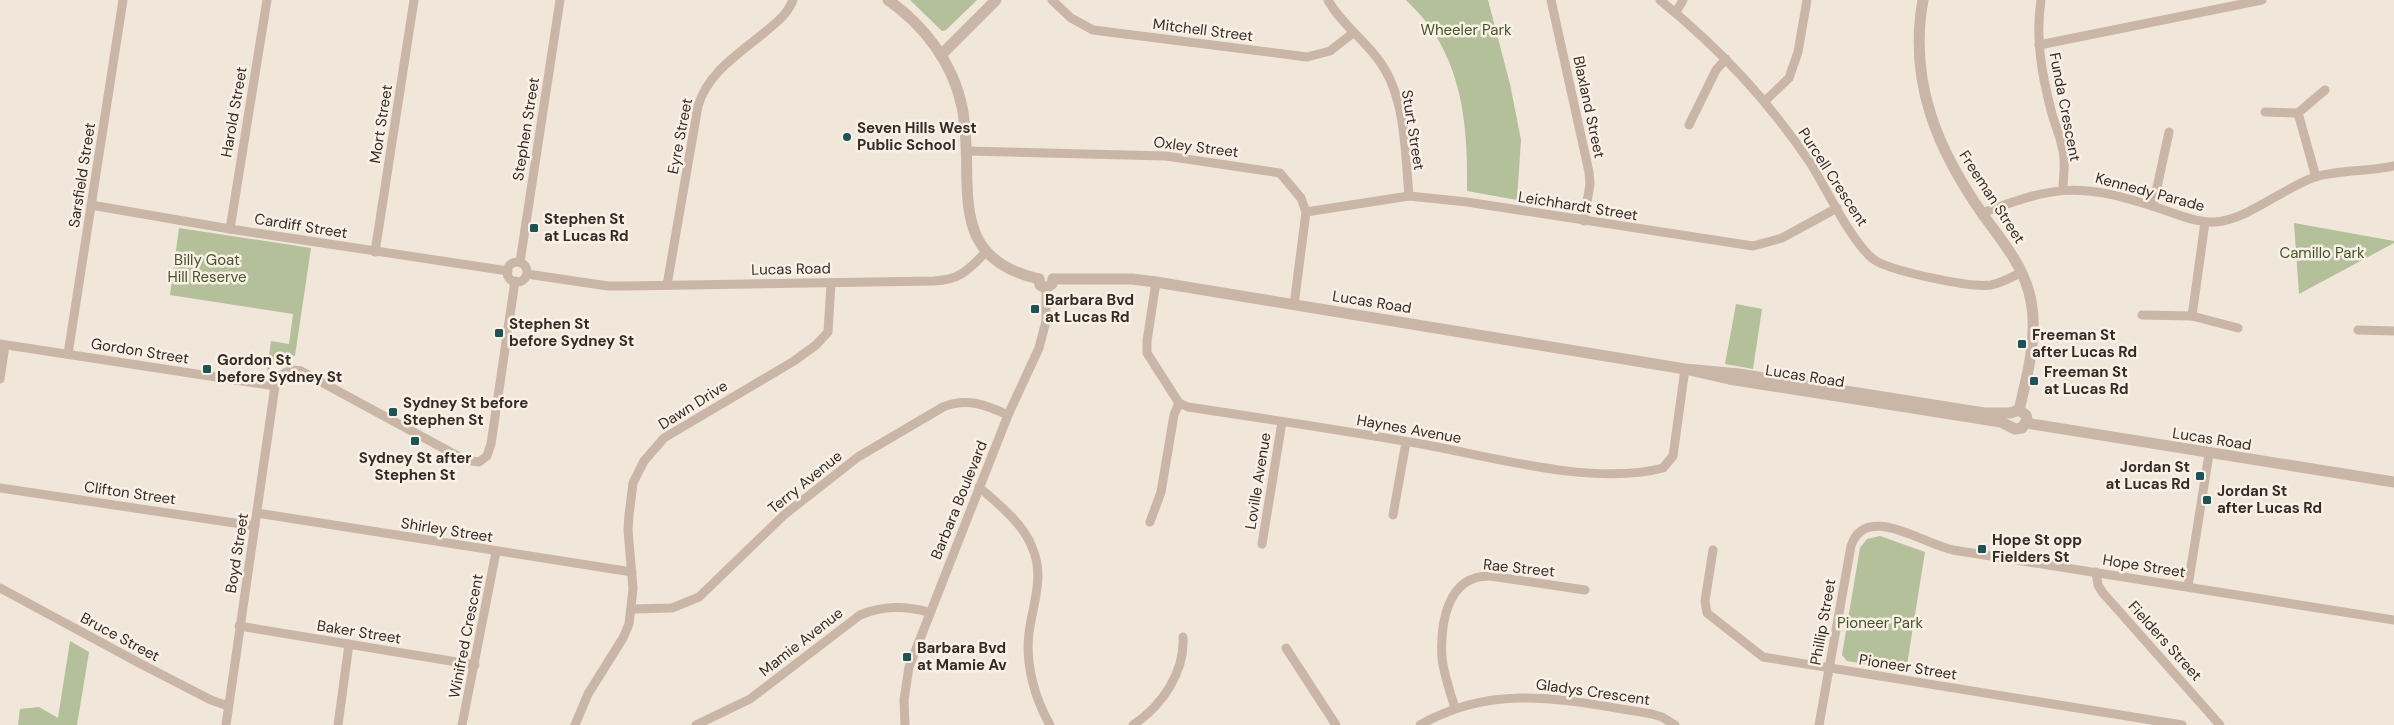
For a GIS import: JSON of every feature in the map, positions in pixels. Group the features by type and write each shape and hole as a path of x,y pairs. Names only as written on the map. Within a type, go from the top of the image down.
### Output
{"street":[{"name":"Sarsfield Street","path":"68,354 122,0"},
{"name":"Harold Street","path":"230,229 267,0"},
{"name":"Mort Street","path":"375,252 414,0"},
{"name":"Stephen Street","path":"520,262 560,0"},
{"name":"Eyre Street","path":"667,285 698,106 705,88 715,74 786,15 793,0"},
{"path":"888,0 916,23 941,55 956,86 967,151 968,208 977,239 986,252"},
{"path":"941,55 996,0"},
{"name":"Mitchell Street","path":"1052,0 1071,18 1094,30 1307,57 1330,51 1354,33"},
{"name":"Sturt Street","path":"1328,0 1354,33 1379,60 1392,84 1400,116 1409,196"},
{"name":"Blaxland Street","path":"1551,0 1589,172 1590,184 1584,221"},
{"name":"Purcell Crescent","path":"1660,0 1676,12 1726,59 1766,100 1811,164 1867,253 1882,265 1892,269 1982,285 1997,283 2022,272"},
{"path":"1676,12 1684,0"},
{"path":"1766,100 1788,78 1798,52 1807,0"},
{"name":"Freeman Street","path":"1924,0 1920,29 1920,56 1924,93 1935,128 1946,154 1982,213 2022,272 2032,302 2032,340 2014,411"},
{"name":"Funda Crescent","path":"2041,0 2038,22 2039,45 2044,83 2062,144 2064,159 2063,189"},
{"path":"2039,45 2262,0"},
{"path":"1688,125 1716,70 1726,59"},
{"path":"2265,112 2298,113 2325,90"},
{"path":"2298,113 2316,177"},
{"path":"2153,206 2169,132"},
{"name":"Oxley Street","path":"967,151 1166,156 1280,172 1301,198 1306,212"},
{"name":"Kennedy Parade","path":"1982,213 2023,198 2063,189 2111,193 2206,222 2234,218 2272,197 2316,177 2339,172 2394,166"},
{"name":"Leichhardt Street","path":"1306,212 1409,196 1753,246 1782,238 1838,208"},
{"name":"Cardiff Street","path":"91,206 375,252 508,271"},
{"path":"1294,305 1306,212"},
{"path":"2192,316 2206,222"},
{"name":"Lucas Road","path":"527,274 608,286 831,283 954,279 986,252 1006,268 1046,282 1132,279 1156,282 1685,369 1730,379 2010,426"},
{"path":"520,262 525,265 527,274 521,281 515,281 510,278 508,271 513,263 520,262"},
{"path":"275,386 278,379 286,372 301,371 465,460 479,462 487,456 490,444 515,281"},
{"name":"Barbara Boulevard","path":"905,725 904,700 907,674 929,612 1008,415 1041,340 1046,321 1046,282"},
{"path":"1150,522 1161,492 1174,415 1179,403 1147,353 1147,341 1156,282"},
{"name":"Dawn Drive","path":"575,725 588,694 624,638 632,609 629,515 633,483 644,461 664,438 794,362 816,345 828,332 831,283"},
{"path":"2142,315 2192,316 2238,328"},
{"path":"2358,330 2394,331"},
{"path":"0,379 3,344"},
{"name":"Gordon Street","path":"3,344 275,386"},
{"name":"Lucas Road","path":"1685,369 1739,374 1984,413 2014,411"},
{"name":"Haynes Avenue","path":"1179,403 1188,407 1594,474 1658,469 1668,465 1673,456 1685,369"},
{"name":"Boyd Street","path":"226,725 275,386"},
{"name":"Terry Avenue","path":"632,609 672,608 699,597 784,515 799,503 858,458 943,407 958,402 973,402 1008,415"},
{"path":"2014,411 2026,415 2026,423 2019,429 2010,426 2008,419 2014,411"},
{"name":"Loville Avenue","path":"1262,544 1282,422"},
{"name":"Lucas Road","path":"2026,423 2209,454 2394,482"},
{"path":"1392,515 1406,442"},
{"path":"2188,586 2209,454"},
{"path":"980,487 1012,517 1032,546 1040,571 1029,635 1031,670 1038,704 1050,725"},
{"name":"Clifton Street","path":"0,488 255,526"},
{"name":"Shirley Street","path":"257,513 632,572"},
{"name":"Hope Street","path":"1863,528 1880,525 1944,548 2394,620"},
{"name":"Phillip Street","path":"1819,725 1851,546 1863,528"},
{"name":"Pioneer Street","path":"1713,550 1705,608 1710,617 1763,657 2182,725"},
{"name":"Winifred Crescent","path":"462,725 496,552"},
{"name":"Fielders Street","path":"2096,572 2098,585 2103,592 2220,725"},
{"name":"Rae Street","path":"1455,708 1444,672 1443,643 1452,598 1462,583 1480,576 1490,576 1585,590"},
{"name":"Bruce Street","path":"0,588 141,664 211,700 228,706"},
{"name":"Mamie Avenue","path":"696,725 750,699 860,615 873,609 897,606 929,612"},
{"name":"Baker Street","path":"239,626 475,665"},
{"path":"1133,725 1148,714 1171,685 1181,663 1183,637"},
{"path":"338,725 349,644"},
{"path":"1286,648 1336,725"},
{"name":"Gladys Crescent","path":"1420,725 1455,708 1511,697 1555,699 1652,714 1662,717 1674,725"}],"green space":[{"path":"910,0 977,0 946,30 942,31"},
{"name":"Wheeler Park","path":"1406,0 1488,0 1510,84 1521,140 1517,200 1467,191 1465,125 1456,82 1439,42 1425,20"},
{"name":"Camillo Park","path":"2294,223 2394,241 2394,243 2299,294"},
{"name":"Billy Goat Hill Reserve","path":"179,228 311,248 295,356 280,358 267,371 271,341 289,344 293,314 170,295"},
{"path":"1736,304 1762,309 1753,369 1725,364"},
{"name":"Pioneer Park","path":"1880,536 1925,552 1906,671 1847,661 1842,655 1860,548 1867,539"},
{"path":"70,641 89,652 77,725 18,725 20,709 39,707 58,718"}],"place":[{"name":"Seven Hills West Public School","path":"847,137"},
{"name":"Stephen St at Lucas Rd","path":"534,228"},
{"name":"Barbara Bvd at Lucas Rd","path":"1035,309"},
{"name":"Stephen St before Sydney St","path":"499,333"},
{"name":"Freeman St after Lucas Rd","path":"2022,344"},
{"name":"Gordon St before Sydney St","path":"207,369"},
{"name":"Freeman St at Lucas Rd","path":"2034,381"},
{"name":"Sydney St before Stephen St","path":"393,412"},
{"name":"Sydney St after Stephen St","path":"415,441"},
{"name":"Jordan St at Lucas Rd","path":"2200,476"},
{"name":"Jordan St after Lucas Rd","path":"2207,500"},
{"name":"Hope St opp Fielders St","path":"1982,549"},
{"name":"Barbara Bvd at Mamie Av","path":"907,657"}]}
